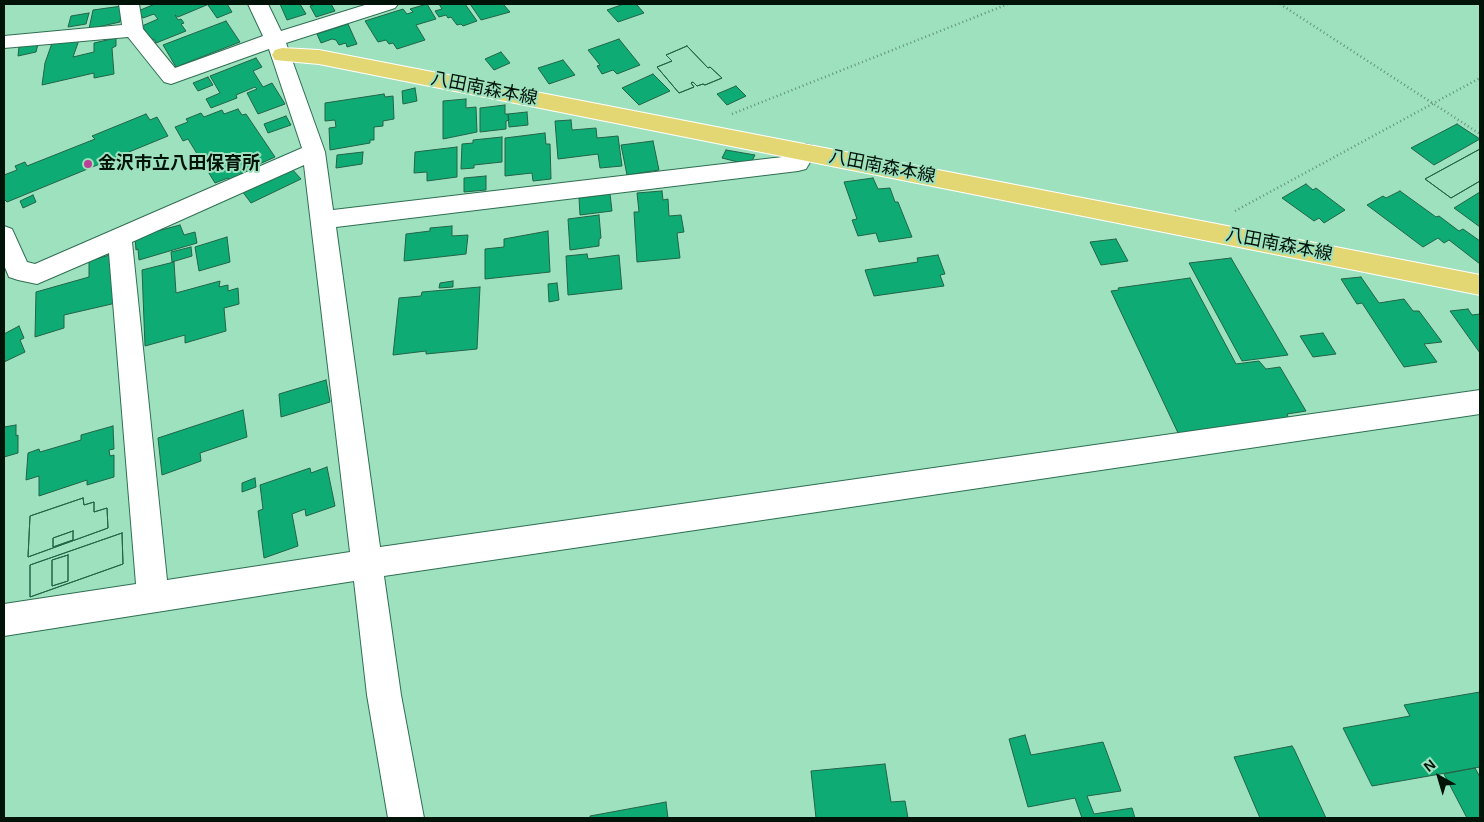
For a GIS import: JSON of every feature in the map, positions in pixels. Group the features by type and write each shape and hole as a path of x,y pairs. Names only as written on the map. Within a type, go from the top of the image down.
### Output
{"main road":[{"name":"八田南森本線","path":"279,47 319,57 1480,285"}],"street":[{"path":"129,4 133,30 171,77 279,47 388,4"},
{"path":"258,4 279,47 314,152 384,695 406,818"},
{"path":"4,42 133,30"},
{"path":"4,235 18,270 37,274 314,152"},
{"path":"322,220 798,163 804,152"},
{"path":"120,238 153,597"},
{"path":"4,620 367,564 1480,402"}],"path":[{"path":"692,130 1008,4"},
{"path":"1280,4 1480,134"},
{"path":"1202,229 1480,78"}],"building":[{"path":"155,4 209,4 178,17 175,15 178,20 181,19 184,23 181,24 186,31 156,43 154,39 151,40 142,26 158,19 154,14 143,18 138,11"},
{"path":"227,4 232,12 217,18 208,5"},
{"path":"280,4 300,4 306,14 287,20"},
{"path":"331,4 335,11 316,17 310,6"},
{"path":"427,4 436,19 416,25 425,40 397,49 393,43 389,44 386,40 378,42 365,21 403,9 407,14 413,12 410,9"},
{"path":"439,4 465,4 477,21 463,26 461,24 457,25 451,17 448,18 446,15 439,17 435,11 442,9"},
{"path":"470,4 503,4 510,12 481,20"},
{"path":"624,4 636,4 644,13 618,22 607,10"},
{"path":"122,6 120,22 89,29 93,10"},
{"path":"89,13 86,24 68,27 71,16"},
{"path":"226,21 240,42 176,67 163,45"},
{"path":"348,24 357,44 347,47 346,43 339,45 336,40 332,39 321,43 317,34"},
{"path":"116,38 116,46 112,48 114,74 94,78 94,73 42,85 45,63 52,43 79,40 73,57 94,52 94,43"},
{"path":"619,39 640,65 617,74 613,70 602,74 597,66 600,65 588,50"},
{"path":"38,44 36,52 18,56 19,47"},
{"path":"687,46 708,68 710,67 722,78 705,85 697,86 693,82 691,83 694,87 679,93 657,67 672,61 666,55"},
{"path":"687,46 708,68 710,67 722,78 705,85 697,86 693,82 691,83 694,87 679,93 657,67 672,61 666,55"},
{"path":"501,52 510,63 494,70 485,59"},
{"path":"256,58 262,67 253,71 263,87 272,83 285,104 258,114 247,93 257,89 255,87 236,95 237,98 211,108 206,99 220,93 210,76"},
{"path":"563,60 575,75 549,84 538,68"},
{"path":"653,74 670,91 639,105 622,88"},
{"path":"208,77 213,85 198,91 193,83"},
{"path":"736,86 746,96 727,105 717,94"},
{"path":"415,88 417,101 403,104 402,91"},
{"path":"384,94 385,97 393,96 394,119 383,121 383,126 374,127 374,140 370,140 370,143 330,150 329,128 336,127 335,120 325,121 325,103"},
{"path":"466,99 466,108 476,107 477,132 443,139 443,101"},
{"path":"505,105 505,114 508,114 509,120 506,121 506,129 480,132 480,108"},
{"path":"238,109 242,115 246,114 275,157 255,166 257,169 230,181 228,178 215,183 188,139 183,141 175,127 188,122 186,119 201,113 204,117 222,110 224,114"},
{"path":"527,112 528,125 509,127 508,114"},
{"path":"146,114 150,120 157,117 168,136 7,202 4,199 4,175 17,170 15,166 25,162 27,166 95,139 92,136"},
{"path":"286,116 291,125 268,133 264,124"},
{"path":"571,120 572,130 596,128 597,138 618,136 622,166 600,168 598,154 558,159 555,121"},
{"path":"1457,124 1480,139 1434,165 1411,148"},
{"path":"545,133 546,144 550,144 551,179 533,181 532,173 505,176 505,138"},
{"path":"502,137 502,162 474,165 474,168 461,169 462,144 473,143 473,140"},
{"path":"653,141 659,170 627,175 621,145"},
{"path":"457,147 457,177 427,181 427,172 414,173 415,152"},
{"path":"1480,149 1480,181 1451,198 1425,179"},
{"path":"1480,149 1480,181 1451,198 1425,179"},
{"path":"726,150 755,155 752,161 738,162 722,158"},
{"path":"363,152 362,164 336,168 337,155"},
{"path":"291,168 301,179 251,203 242,191"},
{"path":"486,176 486,190 464,192 464,178"},
{"path":"873,178 878,189 890,188 895,202 898,202 912,237 879,242 876,233 858,236 852,220 857,219 844,182"},
{"path":"1306,184 1313,190 1316,188 1345,210 1324,223 1319,218 1314,221 1282,198"},
{"path":"662,191 663,200 668,199 669,216 681,215 684,232 677,233 680,258 637,262 634,212 639,212 637,193"},
{"path":"1400,191 1436,217 1439,216 1459,231 1463,229 1480,241 1480,264 1449,240 1444,243 1438,238 1423,247 1367,205 1383,196 1386,198"},
{"path":"1480,192 1480,227 1454,208"},
{"path":"610,194 612,211 580,215 579,198"},
{"path":"33,195 36,202 23,208 20,201"},
{"path":"599,215 601,238 599,239 599,246 570,250 568,219"},
{"path":"180,225 184,235 195,232 197,243 139,260 135,237"},
{"path":"452,226 452,236 468,235 466,254 404,261 406,234 430,231 430,228"},
{"path":"548,231 550,272 485,279 485,249 504,247 504,239"},
{"path":"227,237 230,262 199,271 195,247"},
{"path":"1116,239 1128,261 1101,265 1090,242"},
{"path":"191,247 192,256 172,262 171,252"},
{"path":"113,254 116,303 64,315 64,328 35,337 36,292 89,277 89,261"},
{"path":"587,254 588,259 619,255 622,289 568,295 566,256"},
{"path":"938,255 945,274 940,275 944,286 874,296 865,270 918,262 917,258"},
{"path":"1231,258 1288,355 1242,361 1189,263"},
{"path":"174,262 176,293 220,281 219,287 228,285 228,291 238,288 239,304 224,308 226,331 185,343 185,335 145,346 142,270"},
{"path":"1361,277 1379,303 1404,299 1413,311 1419,311 1442,342 1424,344 1437,362 1404,367 1362,303 1357,304 1341,279"},
{"path":"1190,278 1236,364 1259,361 1266,369 1280,367 1306,411 1287,414 1289,419 1179,435 1111,291 1119,290 1118,288"},
{"path":"453,281 453,287 439,288 440,283"},
{"path":"557,283 559,300 549,302 548,284"},
{"path":"480,287 477,349 426,354 426,351 393,355 399,298 421,296 422,292"},
{"path":"1468,309 1472,315 1480,314 1480,353 1450,311"},
{"path":"19,326 24,338 20,340 25,352 4,362 4,334"},
{"path":"1323,333 1336,354 1313,357 1300,336"},
{"path":"326,380 330,402 281,417 279,394"},
{"path":"243,410 247,437 200,453 201,461 162,475 158,438"},
{"path":"16,425 18,453 4,457 4,427"},
{"path":"113,426 114,449 109,450 110,456 114,455 114,477 87,485 87,480 39,496 39,476 26,480 28,453 39,449 40,452 81,440 81,435"},
{"path":"327,467 335,506 306,516 305,509 292,514 298,546 264,558 258,511 263,509 260,485 310,468 311,473"},
{"path":"255,478 256,487 242,492 242,483"},
{"path":"83,498 84,505 94,502 94,512 107,508 108,528 28,557 30,516","holes":["73,531 73,540 53,547 53,538"]},
{"path":"83,498 84,505 94,502 94,512 107,508 108,528 28,557 30,516"},
{"path":"73,531 73,540 53,547 53,538"},
{"path":"122,533 123,564 30,597 30,565","holes":["68,555 68,581 52,586 52,560"]},
{"path":"122,533 123,564 30,597 30,565"},
{"path":"68,555 68,581 52,586 52,560"},
{"path":"1480,692 1480,767 1372,786 1343,728 1410,716 1404,705"},
{"path":"1025,735 1031,755 1103,742 1121,791 1087,796 1094,814 1132,808 1135,818 1082,818 1075,798 1028,807 1009,739"},
{"path":"1292,746 1326,818 1260,818 1234,757"},
{"path":"885,764 891,802 905,801 908,818 816,818 811,771"},
{"path":"1475,768 1480,777 1480,818 1467,818 1444,774"},
{"path":"666,802 668,818 590,818 590,816"}],"place":[{"name":"金沢市立八田保育所","path":"88,164"}]}
